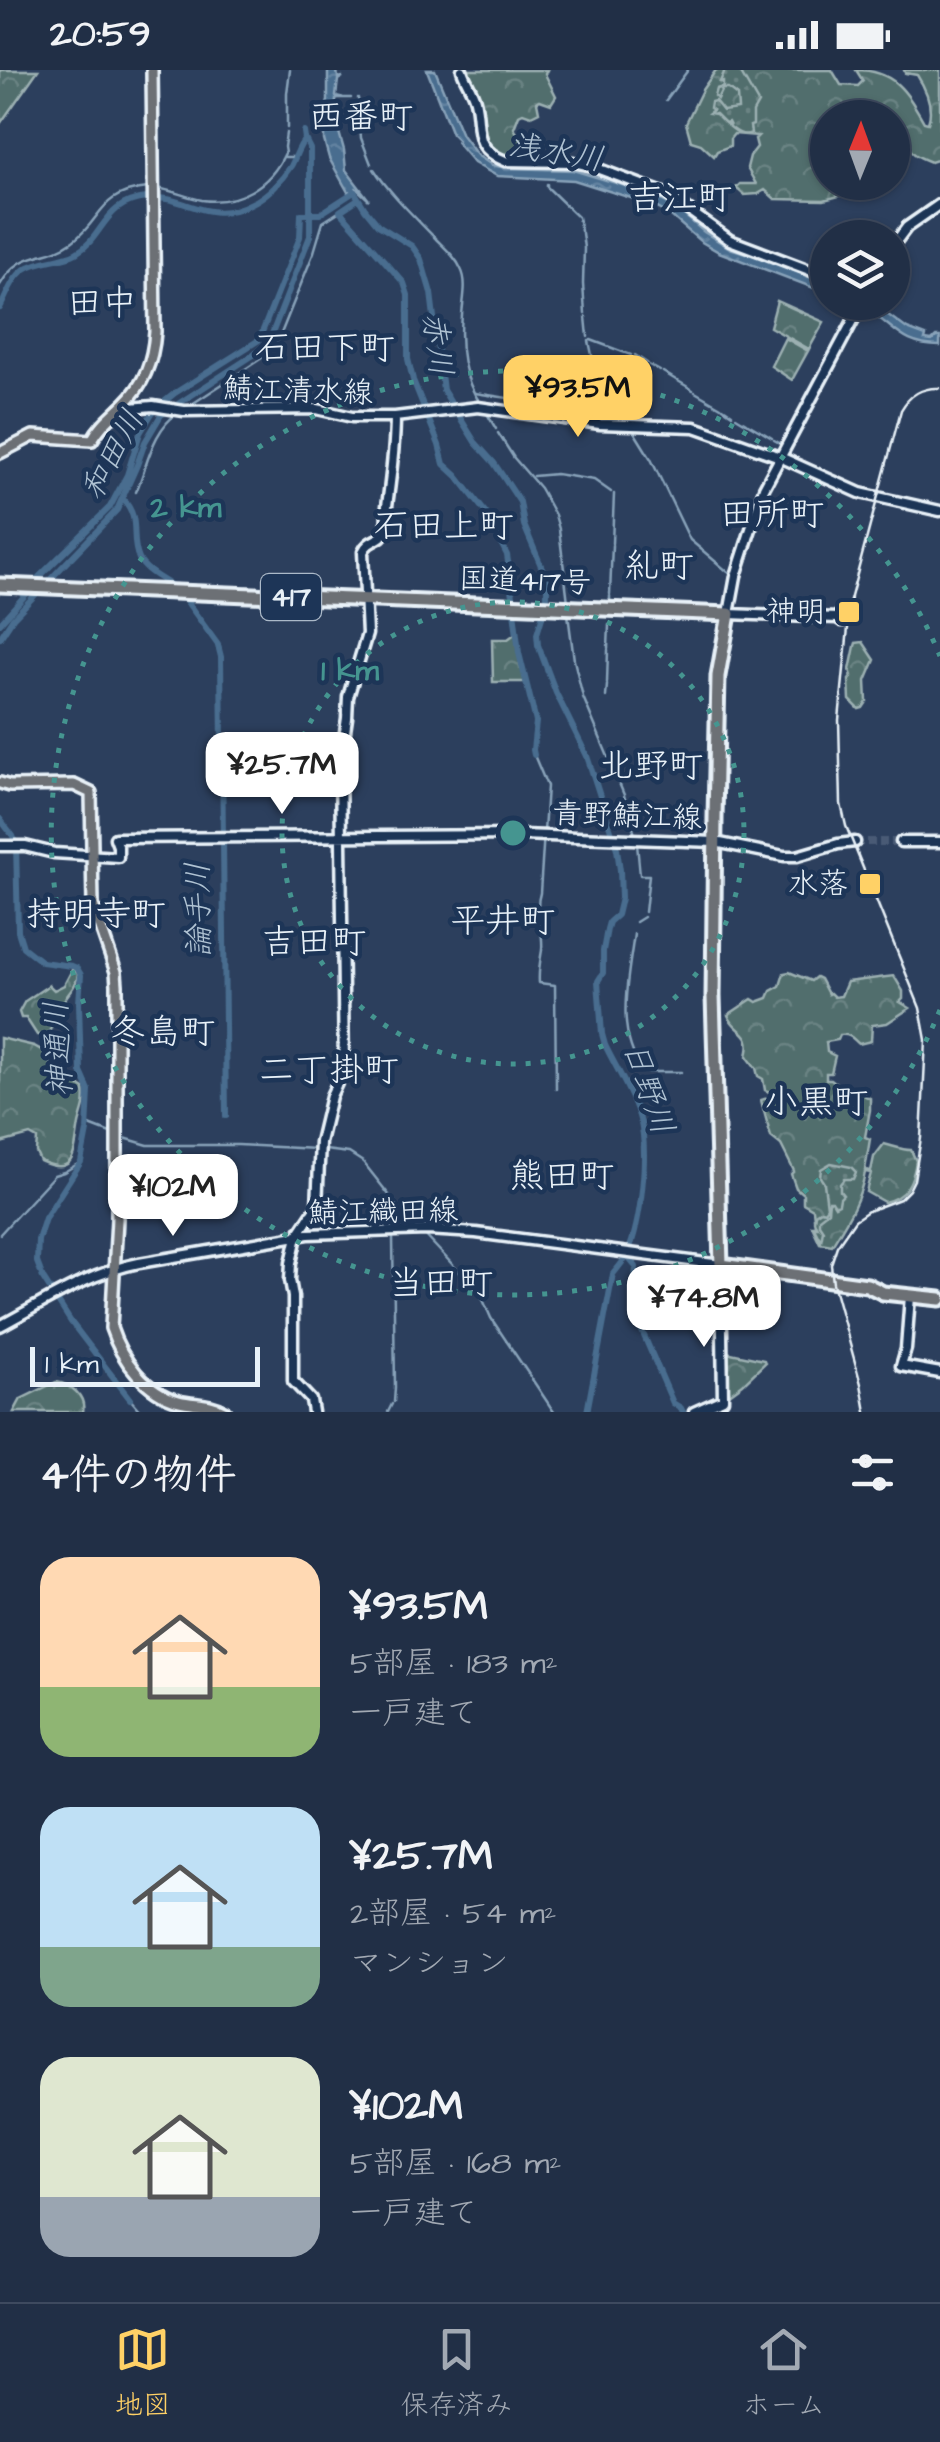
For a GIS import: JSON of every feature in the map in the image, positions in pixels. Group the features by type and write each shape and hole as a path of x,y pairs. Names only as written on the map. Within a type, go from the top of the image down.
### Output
{"highway":[{"name":"国道417号","path":"0,585 729,614"},
{"path":"729,614 717,684 713,996 721,1265 867,1285 882,1294 940,1299"}],"main road":[{"path":"0,454 32,436 92,440 140,386 152,356 152,70"},
{"path":"462,70 475,98 478,137 496,157 574,162 617,176 666,194 730,240 810,270"},
{"path":"910,225 940,204"},
{"path":"836,618 729,614 736,576 760,501 853,320"},
{"name":"鯖江清水線","path":"119,409 316,409 352,417 395,417 496,408 600,424 695,427 780,457 860,493 940,511"},
{"path":"313,1412 312,1400 294,1382 294,1297 290,1280 297,1236 317,1206 318,1150 331,1096 344,1068 340,766 348,697 367,634 363,552 386,529 395,417"},
{"path":"0,783 74,785 91,793 93,905 117,978 116,1268 111,1325 130,1366 146,1383 181,1402 210,1404 226,1412"},
{"name":"青野鯖江線","path":"92,856 118,858 115,838 497,834 715,842 775,856 854,842"},
{"path":"901,842 940,842"},
{"path":"0,846 92,856"},
{"name":"鯖江織田線","path":"0,1326 116,1268 336,1231 476,1233 721,1265"},
{"path":"694,1412 723,1399 721,1265"},
{"path":"910,1296 906,1349 900,1366 940,1373"}],"green space":[{"path":"0,70 38,70 0,124"},
{"path":"464,70 547,70 545,74 556,96 551,104 537,102 539,112 519,115 514,128 518,135 537,139 540,157 536,160 491,152 478,135 477,100"},
{"path":"716,70 832,70 841,85 858,86 863,81 856,70 869,71 898,84 928,123 930,104 926,92 917,75 904,70 940,70 940,159 931,162 911,151 910,100 810,100 810,200 775,199 765,190 744,195 736,188 740,184 756,184 747,168 758,136 734,134 730,146 714,156 691,141 686,123"},
{"path":"725,70 739,70 758,103 751,133 737,132 725,123 716,114 709,113 713,110 711,102 715,101 723,111 738,109 737,96 728,89 722,89 717,99 714,96 716,89 723,87 720,82"},
{"path":"777,301 810,316 810,320 824,322 809,349 770,327"},
{"path":"785,338 808,351 792,380 771,366"},
{"path":"516,633 525,682 493,682 492,639 508,639"},
{"path":"863,642 875,660 866,681 867,702 859,709 850,700 849,680 856,643"},
{"path":"72,970 78,973 74,986 47,1035 37,1035 19,1012 25,1001 49,985 54,990 64,985"},
{"path":"784,973 811,981 820,979 834,997 841,996 847,982 894,976 903,991 900,1002 910,1008 887,1023 872,1025 871,1041 859,1044 840,1035 838,1040 826,1042 827,1052 835,1056 826,1079 839,1085 839,1092 843,1093 865,1088 865,1096 870,1098 865,1170 871,1171 874,1157 884,1144 911,1150 916,1161 907,1188 884,1202 866,1192 871,1173 865,1172 848,1219 832,1245 820,1243 812,1226 813,1209 803,1203 803,1194 791,1174 794,1171 781,1145 771,1137 761,1100 772,1093 765,1090 763,1079 747,1056 746,1036 728,1015 752,999 757,1002 768,998 780,986"},
{"path":"0,1038 43,1051 52,1067 84,1089 75,1148 65,1165 40,1161 37,1139 30,1135 0,1143"},
{"path":"831,1163 851,1167 856,1172 853,1179 844,1179 840,1184 843,1195 839,1204 835,1206 829,1201 828,1211 819,1218 821,1241 814,1221 815,1214 827,1207 820,1177 821,1169"},
{"path":"726,1352 765,1363 728,1395 725,1395"},
{"path":"56,1382 76,1392 83,1412 14,1412 21,1399"}],"water":[{"path":"328,70 337,70 338,78 343,77 338,80 336,96 340,97 336,99 335,118 346,170 369,200 356,188 348,192 329,158 324,140"},
{"path":"427,70 435,70 462,135 477,155 492,165 573,170 639,190 674,206 730,248 810,277 810,287 719,252 650,204 574,180 497,176 474,163 452,134"},
{"path":"881,320 895,320 926,336 925,340 940,337 940,346 916,343"}],"waterway":[{"path":"287,128 290,70"},
{"path":"666,100 688,70"},
{"path":"337,98 351,98"},
{"path":"358,98 361,138 371,164"},
{"name":"和田川","path":"0,638 13,618 117,510 145,442 161,415 255,354 270,339 310,236 310,149 304,132"},
{"path":"156,188 202,200 240,196 262,184 279,165 285,153 286,133"},
{"path":"0,308 20,273 37,263 76,253 112,213 132,201 161,198 222,212 258,200 291,166 305,139"},
{"path":"285,157 295,157"},
{"path":"374,169 461,269 465,285 462,350 470,384 481,404"},
{"name":"日野川","path":"349,183 378,225 412,246 421,259 431,293 443,390 475,442 520,502 524,525 547,580 538,645 587,756 617,849 621,898 617,915 607,929 603,973 598,981 602,1034 639,1116 644,1166 636,1224 627,1255 613,1274 587,1412"},
{"name":"浅水川","path":"547,184 578,217 581,231"},
{"path":"0,285 17,265 73,241 119,195 148,188"},
{"path":"0,623 35,581 110,507 127,475 140,433 154,410 259,340 300,237 301,214 320,214 354,192"},
{"name":"赤川","path":"358,199 340,211 404,283 408,295 408,359 413,380 444,464 486,513 507,555 514,603"},
{"path":"186,408 276,346 323,222 340,211"},
{"path":"582,233 585,314"},
{"path":"586,317 588,337"},
{"path":"591,340 631,355"},
{"path":"589,341 592,355"},
{"path":"635,355 647,363"},
{"path":"593,357 602,369"},
{"path":"649,365 660,371"},
{"path":"663,372 676,380"},
{"path":"608,378 629,422"},
{"path":"678,381 693,390"},
{"path":"695,392 721,407"},
{"path":"475,393 528,401"},
{"path":"536,402 556,405"},
{"path":"559,405 584,409"},
{"path":"723,408 732,414"},
{"path":"586,409 607,412"},
{"path":"485,410 496,429"},
{"path":"136,492 157,438 179,412"},
{"path":"736,417 746,423"},
{"path":"748,424 760,431"},
{"path":"633,430 690,540 728,572"},
{"path":"762,432 772,438"},
{"path":"498,433 540,488 555,515 568,602"},
{"path":"774,440 783,445"},
{"path":"533,476 556,474 594,480 611,492"},
{"path":"613,518 614,494"},
{"name":"論手川","path":"123,499 134,521 139,559 177,589"},
{"path":"612,543 613,519"},
{"path":"611,568 612,545"},
{"path":"610,594 611,570"},
{"name":"論手川","path":"182,595 218,645 221,657 226,1116"},
{"path":"610,596 610,606"},
{"name":"赤川","path":"514,611 519,653 536,722 534,755"},
{"path":"568,614 583,697 624,795 635,835"},
{"path":"608,648 609,625"},
{"path":"607,683 608,650"},
{"path":"606,697 607,685"},
{"path":"534,755 547,786 538,907 542,943 539,983 555,985 556,1089"},
{"name":"神通川","path":"0,819 16,844 18,931 23,947 42,962 72,966 81,975 81,1072 89,1090 87,1131 81,1162 45,1218 37,1262 71,1322 130,1399"},
{"path":"637,844 640,875 649,875 645,912"},
{"path":"636,922 644,917"},
{"path":"634,934 626,1005 629,1040 644,1072 681,1072"},
{"path":"87,1124 113,1134"},
{"path":"121,1137 148,1145 317,1149"},
{"path":"325,1150 349,1153 363,1162 416,1229"},
{"path":"0,1234 54,1175 81,1162"},
{"path":"393,1201 393,1228"},
{"path":"423,1233 481,1295 491,1318 554,1412"},
{"path":"393,1236 394,1402"},
{"name":"日野川","path":"627,1256 636,1267 636,1317 673,1403 683,1412"},
{"path":"130,1399 141,1412"},
{"path":"388,1412 392,1404"}],"tunnel":[{"path":"855,842 901,842"}],"tram line":[{"path":"848,608 901,410 917,393 940,388"},
{"path":"851,597 839,720 841,804 846,826 920,1008 926,1040 921,1138 914,1180 900,1199 855,1220 837,1246 831,1264 866,1412"}],"place":[{"name":"神明","path":"849,612"},
{"name":"水落","path":"870,884"}],"district":[{"name":"西番町","path":"361,117"},
{"name":"吉江町","path":"680,198"},
{"name":"田中","path":"102,303"},
{"name":"石田下町","path":"325,348"},
{"name":"田所町","path":"772,514"},
{"name":"石田上町","path":"444,526"},
{"name":"糺町","path":"659,566"},
{"name":"北野町","path":"651,766"},
{"name":"持明寺町","path":"96,914"},
{"name":"平井町","path":"503,921"},
{"name":"吉田町","path":"314,942"},
{"name":"冬島町","path":"163,1032"},
{"name":"二丁掛町","path":"329,1070"},
{"name":"小黒町","path":"816,1102"},
{"name":"熊田町","path":"562,1176"},
{"name":"当田町","path":"441,1283"}]}
